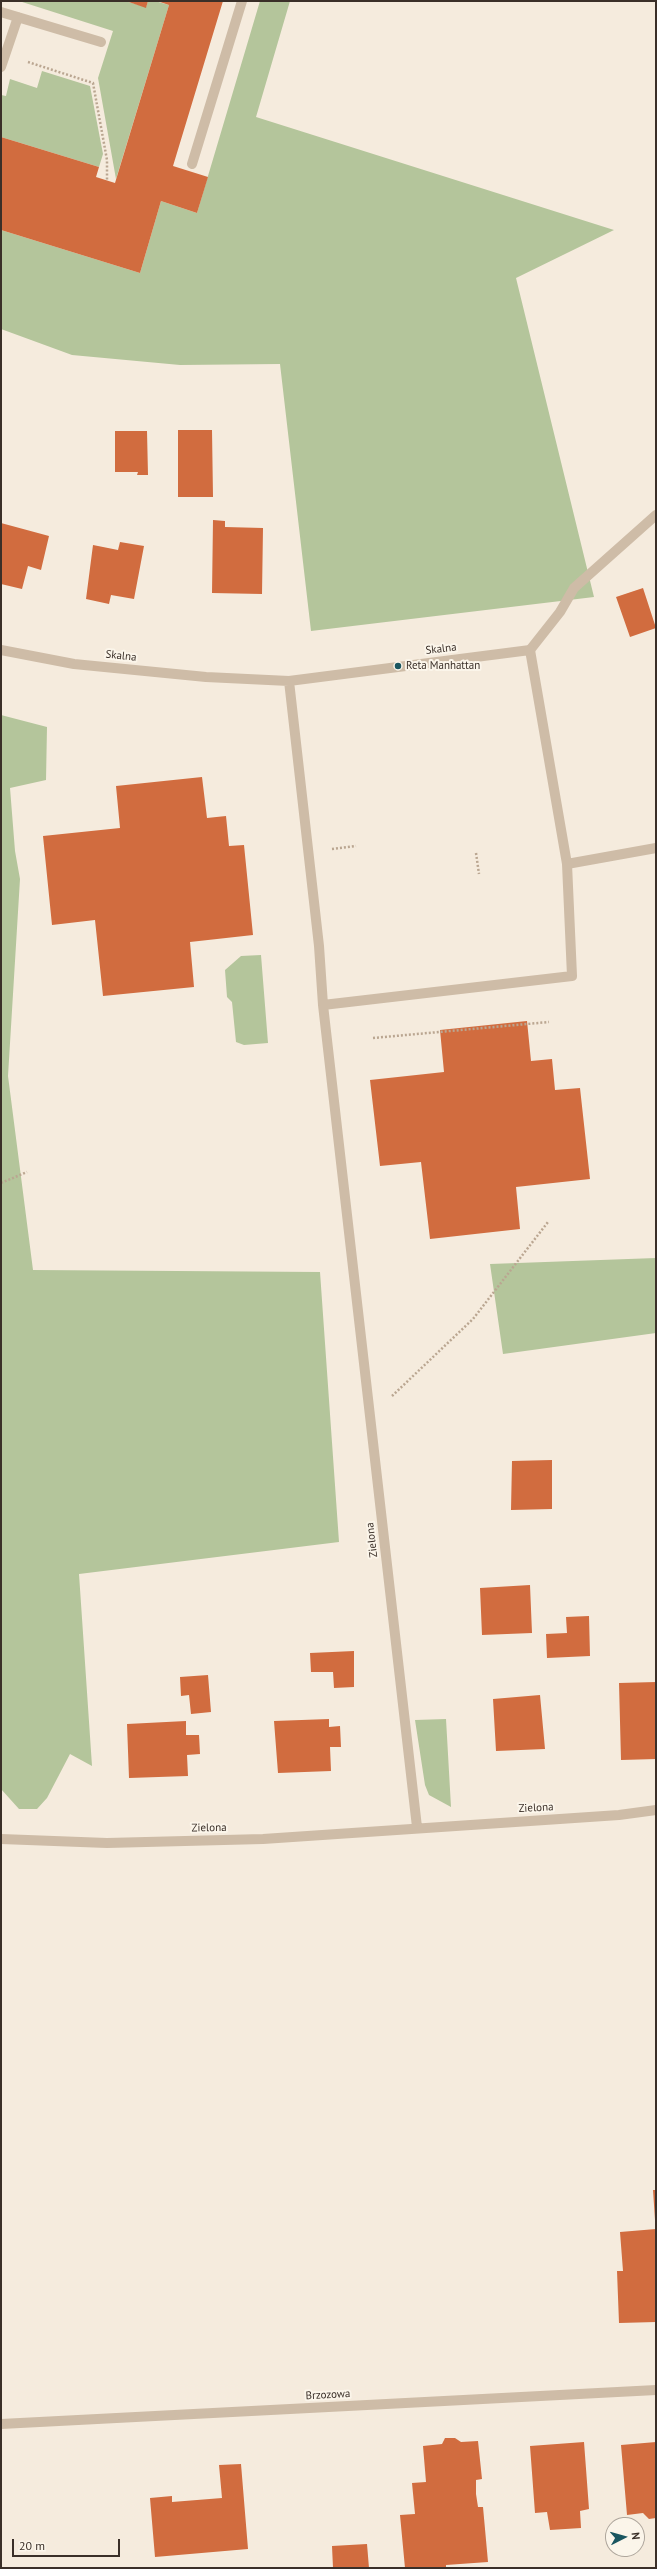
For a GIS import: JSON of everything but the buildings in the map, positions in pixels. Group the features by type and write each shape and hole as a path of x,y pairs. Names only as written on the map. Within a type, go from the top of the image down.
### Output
{"street":[{"path":"192,164 242,1"},
{"path":"1,12 101,42"},
{"path":"1,67 18,17"},
{"path":"323,1005 572,976 567,864 530,650 560,612 574,588 656,515"},
{"name":"Skalna","path":"1,650 74,664 206,677 289,681 530,650"},
{"name":"Zielona","path":"289,681 319,946 323,1005 417,1827"},
{"path":"567,864 656,848"},
{"name":"Zielona","path":"1,1840 107,1842 263,1839 417,1827 619,1815 656,1810"},
{"name":"Brzozowa","path":"1,2424 656,2390"}],"path":[{"path":"5,55 93,83 107,160 107,180"},
{"path":"332,849 356,846"},
{"path":"476,854 479,874"},
{"path":"373,1038 549,1022"},
{"path":"1,1183 27,1172"},
{"path":"370,1415 473,1320 548,1222"}],"green space":[{"path":"19,1 125,1 146,7 148,1 155,1 169,5 116,179 98,78 113,31"},
{"path":"260,1 290,1 256,117 614,230 516,278 594,597 311,631 280,364 180,365 72,355 1,329 1,230 140,273 161,201 197,213"},
{"path":"42,71 90,86 103,154 99,167 1,137 1,95 6,96 10,79 37,88"},
{"path":"1,715 47,727 46,780 10,788 15,851 20,879 8,1076 33,1270 320,1272 339,1542 79,1574 92,1766 70,1754 47,1798 37,1809 19,1809 1,1789"},
{"path":"261,955 268,1043 244,1045 236,1042 232,1002 227,997 225,970 241,956"},
{"path":"656,1258 656,1333 503,1354 490,1264"},
{"path":"446,1719 451,1807 429,1795 425,1785 415,1720"}],"place":[{"name":"Reta Manhattan","path":"398,666"}]}
